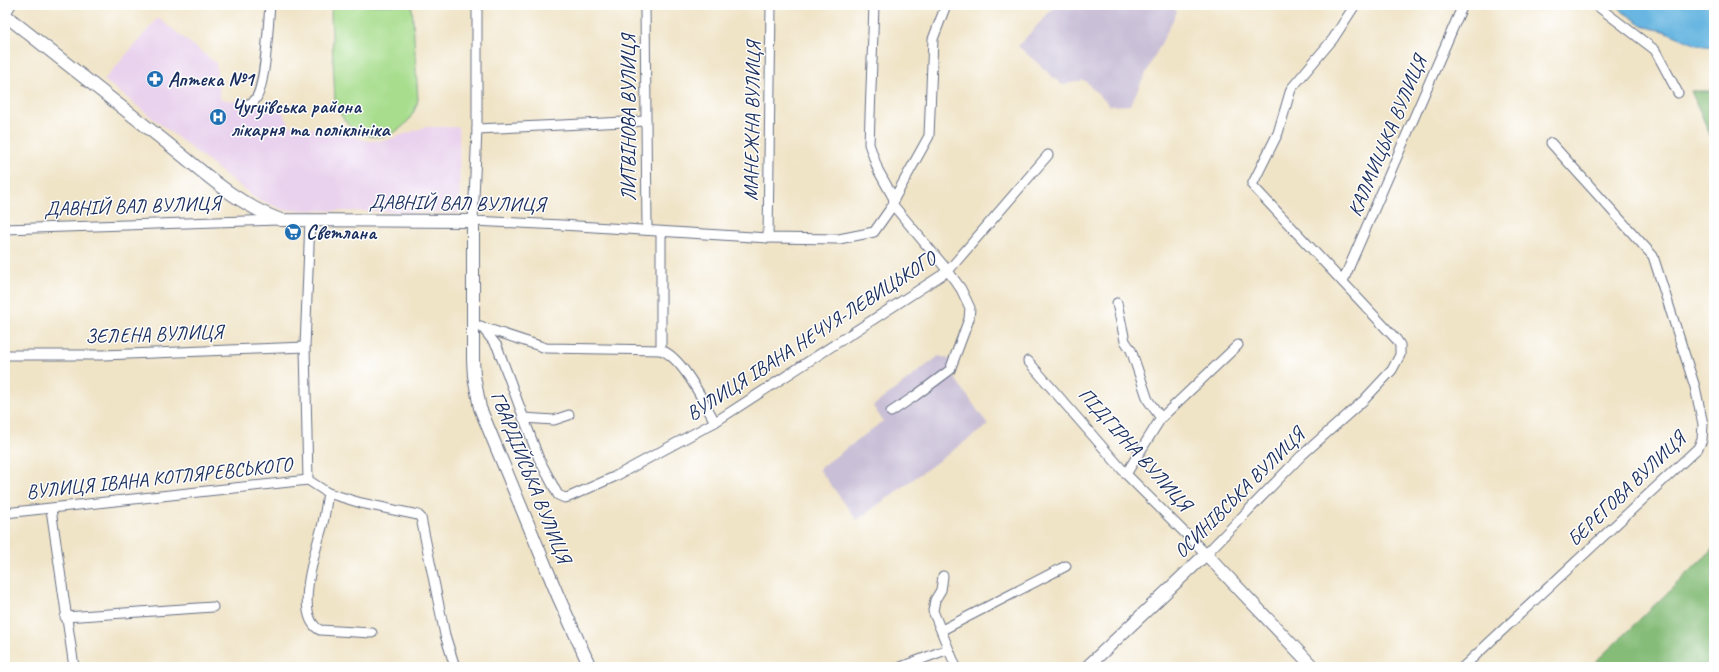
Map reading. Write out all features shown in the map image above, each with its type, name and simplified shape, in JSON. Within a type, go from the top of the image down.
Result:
[{"type":"main road","points":[[5,15],[240,201],[281,220]]},
{"type":"main road","name":"ДАВНІЙ ВАЛ ВУЛИЦЯ","points":[[281,220],[472,221]]},
{"type":"main road","name":"ГВАРДІЙСЬКА ВУЛИЦЯ","points":[[472,221],[477,325],[474,376],[483,418],[590,667]]},
{"type":"main road","name":"ОСИНІВСЬКА ВУЛИЦЯ","points":[[1087,667],[1206,554]]},
{"type":"main road","name":"ПІДГІРНА ВУЛИЦЯ","points":[[1206,554],[1313,667]]},
{"type":"street","points":[[5,15],[11,5]]},
{"type":"street","points":[[241,105],[250,104],[255,100],[261,85],[270,5]]},
{"type":"street","name":"ГВАРДІЙСЬКА ВУЛИЦЯ","points":[[472,221],[477,129],[477,5]]},
{"type":"street","name":"ЛИТВІНОВА ВУЛИЦЯ","points":[[645,5],[647,230]]},
{"type":"street","name":"МАНЕЖНА ВУЛИЦЯ","points":[[768,238],[771,5]]},
{"type":"street","points":[[874,5],[869,144],[878,170],[893,202],[961,289],[970,308],[969,319],[950,370],[891,412]]},
{"type":"street","name":"ДАВНІЙ ВАЛ ВУЛИЦЯ","points":[[472,221],[768,238],[838,239],[874,232],[893,202],[929,136],[933,39],[946,5]]},
{"type":"street","points":[[1343,281],[1252,185],[1278,133],[1291,88],[1333,39],[1354,5]]},
{"type":"street","name":"КАЛМИЦЬКА ВУЛИЦЯ","points":[[1343,281],[1463,5]]},
{"type":"street","points":[[1596,5],[1655,50],[1678,93]]},
{"type":"street","points":[[477,129],[646,121]]},
{"type":"street","name":"БЕРЕГОВА ВУЛИЦЯ","points":[[1463,667],[1698,448],[1702,440],[1703,424],[1695,386],[1653,256],[1551,143]]},
{"type":"street","name":"ВУЛИЦЯ ІВАНА НЕЧУЯ-ЛЕВИЦЬКОГО","points":[[524,418],[539,459],[558,495],[565,498],[587,490],[715,422],[948,272],[1048,155]]},
{"type":"street","name":"ДАВНІЙ ВАЛ ВУЛИЦЯ","points":[[5,229],[281,220]]},
{"type":"street","points":[[308,480],[305,347],[310,220]]},
{"type":"street","points":[[661,232],[661,350]]},
{"type":"street","name":"ОСИНІВСЬКА ВУЛИЦЯ","points":[[1206,554],[1301,456],[1364,400],[1392,370],[1400,355],[1400,344],[1343,281]]},
{"type":"street","points":[[1117,302],[1125,341],[1131,350],[1148,400],[1161,418]]},
{"type":"street","points":[[477,325],[546,348],[661,350],[668,353],[678,362],[715,422]]},
{"type":"street","points":[[477,325],[497,346],[524,418],[554,420],[569,415]]},
{"type":"street","points":[[1126,474],[1161,418],[1238,345]]},
{"type":"street","name":"ЗЕЛЕНА ВУЛИЦЯ","points":[[5,355],[103,355],[305,347]]},
{"type":"street","name":"ПІДГІРНА ВУЛИЦЯ","points":[[1028,361],[1126,474],[1206,554]]},
{"type":"street","name":"ВУЛИЦЯ ІВАНА КОТЛЯРЕВСЬКОГО","points":[[5,513],[308,480],[328,493],[361,503],[418,515],[421,518],[445,635],[455,667]]},
{"type":"street","points":[[328,493],[322,525],[313,556],[307,599],[310,622],[313,627],[320,630],[372,633]]},
{"type":"street","points":[[51,509],[65,617],[74,667]]},
{"type":"street","points":[[942,630],[1066,566]]},
{"type":"street","points":[[943,576],[941,590],[933,607],[956,667]]},
{"type":"street","points":[[65,617],[213,607]]},
{"type":"street","points":[[901,667],[948,649]]},
{"type":"shaded area","points":[[1056,5],[1115,5],[1123,11],[1130,5],[1172,5],[1177,12],[1130,105],[1110,106],[1084,80],[1062,85],[1018,46]]},
{"type":"shaded area","name":"Чугуївська района лікарня та поліклініка","points":[[158,18],[216,63],[220,99],[281,108],[290,126],[338,131],[368,141],[387,140],[425,127],[459,127],[460,213],[284,210],[255,198],[104,80]]},
{"type":"shaded area","points":[[939,356],[958,362],[954,377],[988,425],[857,520],[819,469],[883,421],[873,406]]},
{"type":"green space","points":[[332,5],[412,5],[418,100],[412,116],[402,127],[390,134],[377,136],[364,134],[352,128],[342,117],[335,101],[331,14]]},
{"type":"green space","points":[[1691,91],[1714,91],[1714,144]]},
{"type":"green space","points":[[1714,548],[1714,667],[1590,667]]},
{"type":"water","points":[[1618,5],[1714,5],[1714,47],[1697,45],[1664,31],[1646,27],[1623,12]]},
{"type":"place","name":"Аптека №1","points":[[155,79]]},
{"type":"place","name":"Чугуївська района лікарня та поліклініка","points":[[218,117]]},
{"type":"place","name":"Светлана","points":[[293,232]]}]
